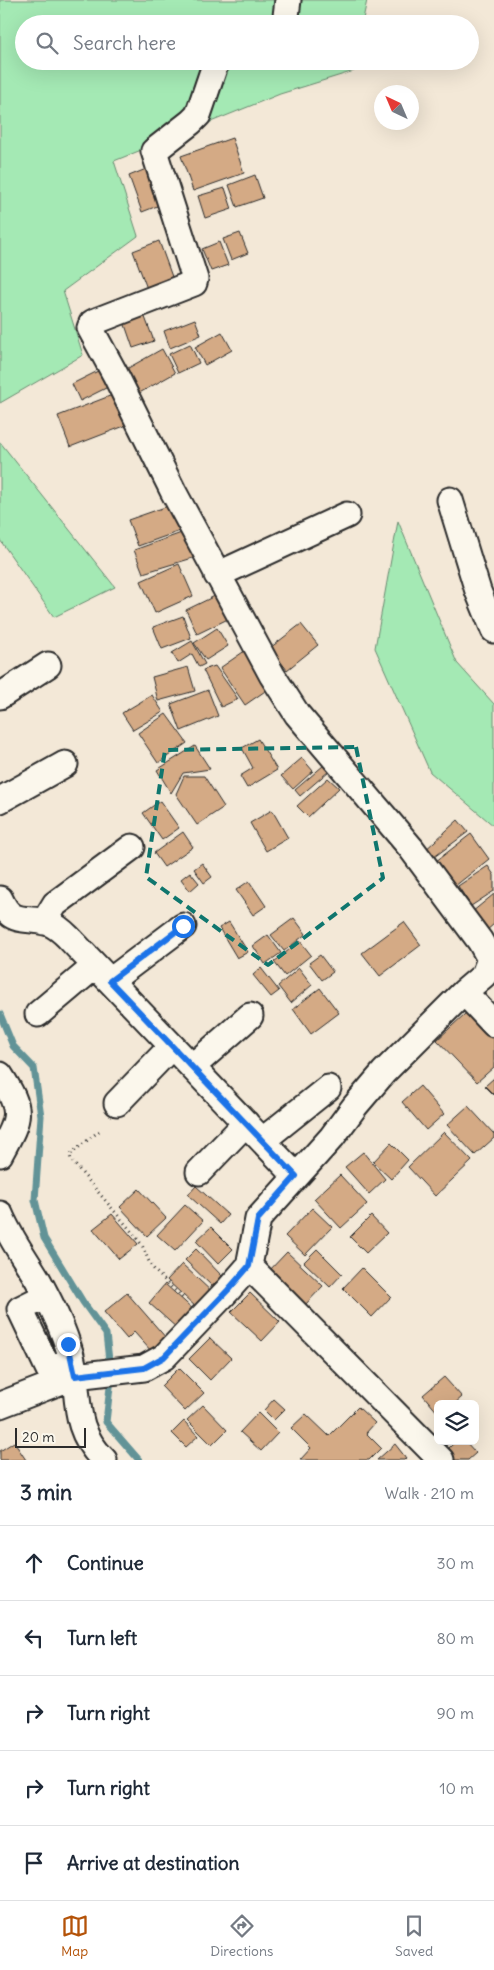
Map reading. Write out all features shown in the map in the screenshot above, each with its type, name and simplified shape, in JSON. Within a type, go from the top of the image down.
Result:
[{"type":"street","points":[[286,15],[288,0]]},
{"type":"street","points":[[0,1405],[81,1370],[125,1371],[144,1368],[164,1357],[249,1266],[258,1219],[332,1137],[384,1072],[464,992],[484,975],[490,959],[480,941],[411,848],[297,714],[272,675],[217,575],[90,328],[92,323],[96,321],[194,283],[195,279],[154,151],[198,115],[213,70]]},
{"type":"street","points":[[450,500],[478,591],[494,630]]},
{"type":"street","points":[[217,575],[347,516]]},
{"type":"street","points":[[0,696],[48,665]]},
{"type":"street","points":[[0,800],[65,764]]},
{"type":"street","points":[[44,922],[55,904],[132,847]]},
{"type":"street","points":[[4,913],[20,920],[51,924],[61,930],[193,1066],[296,1176]]},
{"type":"street","points":[[38,1014],[102,973],[183,926]]},
{"type":"street","points":[[464,992],[494,1024]]},
{"type":"street","points":[[193,1066],[250,1016]]},
{"type":"street","points":[[117,1103],[172,1046]]},
{"type":"street","points":[[0,1075],[14,1096],[17,1116],[15,1126],[0,1154]]},
{"type":"street","points":[[199,1172],[255,1132],[328,1088]]},
{"type":"street","points":[[0,1214],[9,1234],[38,1280],[81,1370],[77,1410],[86,1439],[104,1460]]},
{"type":"street","points":[[249,1266],[441,1460]]},
{"type":"path","points":[[100,1131],[70,1155],[72,1160],[142,1245],[150,1264],[156,1272],[202,1317]]},
{"type":"highlighted area","points":[[356,747],[383,878],[268,965],[146,877],[165,750]]},
{"type":"green space","points":[[0,0],[367,0],[364,15],[15,15],[15,70],[354,70],[280,94],[114,161],[138,236],[63,291],[83,355],[0,403]]},
{"type":"green space","points":[[0,442],[115,587],[54,617],[0,540]]},
{"type":"green space","points":[[398,521],[457,663],[494,704],[494,826],[430,772],[375,648]]},
{"type":"building","points":[[232,138],[244,173],[193,191],[181,156]]},
{"type":"building","points":[[151,167],[165,203],[142,212],[129,176]]},
{"type":"building","points":[[255,175],[263,198],[237,207],[229,185]]},
{"type":"building","points":[[225,188],[232,209],[205,218],[198,196]]},
{"type":"building","points":[[240,233],[248,253],[231,260],[223,239]]},
{"type":"building","points":[[159,241],[175,285],[149,294],[133,251]]},
{"type":"building","points":[[219,242],[228,265],[211,271],[202,249]]},
{"type":"building","points":[[143,312],[154,341],[133,348],[123,319]]},
{"type":"building","points":[[195,319],[201,335],[170,348],[164,331]]},
{"type":"building","points":[[222,332],[232,350],[205,365],[195,347]]},
{"type":"building","points":[[190,344],[199,363],[178,373],[169,354]]},
{"type":"building","points":[[162,349],[175,373],[134,396],[121,372]]},
{"type":"building","points":[[104,368],[112,385],[80,401],[72,384]]},
{"type":"building","points":[[115,394],[127,425],[70,447],[58,416]]},
{"type":"building","points":[[171,505],[180,531],[138,546],[128,520]]},
{"type":"building","points":[[187,531],[196,557],[143,573],[134,550]]},
{"type":"building","points":[[179,564],[193,596],[155,613],[141,581]]},
{"type":"building","points":[[221,593],[232,617],[197,634],[186,610]]},
{"type":"building","points":[[183,616],[191,638],[162,649],[153,627]]},
{"type":"building","points":[[301,624],[318,645],[287,670],[270,648]]},
{"type":"building","points":[[217,628],[228,646],[206,660],[194,643]]},
{"type":"building","points":[[192,641],[205,664],[199,667],[192,654],[178,663],[172,653]]},
{"type":"building","points":[[246,650],[271,687],[245,705],[220,668]]},
{"type":"building","points":[[215,666],[238,699],[221,707],[203,670]]},
{"type":"building","points":[[188,667],[195,691],[158,701],[152,677]]},
{"type":"building","points":[[208,690],[218,716],[181,731],[171,704]]},
{"type":"building","points":[[152,695],[163,712],[133,730],[122,713]]},
{"type":"building","points":[[166,714],[187,743],[158,763],[138,733]]},
{"type":"building","points":[[258,739],[277,770],[247,788],[240,776],[253,768],[242,748]]},
{"type":"building","points":[[195,746],[210,769],[183,773],[171,793],[157,770]]},
{"type":"building","points":[[302,758],[313,771],[293,789],[281,776]]},
{"type":"building","points":[[324,765],[329,771],[300,796],[295,790]]},
{"type":"building","points":[[184,776],[204,776],[224,807],[197,825],[176,794]]},
{"type":"building","points":[[328,778],[339,788],[308,817],[297,806]]},
{"type":"building","points":[[160,801],[179,828],[162,840],[143,813]]},
{"type":"building","points":[[272,810],[288,838],[266,851],[250,823]]},
{"type":"building","points":[[458,820],[468,832],[430,860],[423,852]]},
{"type":"building","points":[[183,832],[193,847],[164,867],[154,853]]},
{"type":"building","points":[[471,834],[489,859],[450,890],[431,865]]},
{"type":"building","points":[[202,863],[212,877],[204,883],[194,869]]},
{"type":"building","points":[[488,866],[494,875],[494,891],[471,906],[458,886]]},
{"type":"building","points":[[190,872],[199,883],[190,891],[181,879]]},
{"type":"building","points":[[249,881],[266,906],[253,915],[236,890]]},
{"type":"building","points":[[494,894],[494,924],[486,931],[472,912]]},
{"type":"building","points":[[294,918],[306,934],[284,951],[271,935]]},
{"type":"building","points":[[229,922],[248,952],[237,958],[219,928]]},
{"type":"building","points":[[404,922],[421,945],[380,976],[362,953]]},
{"type":"building","points":[[268,935],[281,953],[265,964],[253,946]]},
{"type":"building","points":[[300,941],[311,955],[285,976],[274,962]]},
{"type":"building","points":[[320,955],[333,972],[322,980],[309,963]]},
{"type":"building","points":[[261,968],[279,991],[271,997],[253,975]]},
{"type":"building","points":[[299,968],[312,985],[291,1003],[278,986]]},
{"type":"building","points":[[320,988],[339,1013],[311,1034],[293,1009]]},
{"type":"building","points":[[466,1013],[488,1037],[491,1034],[494,1037],[494,1067],[477,1082],[437,1040]]},
{"type":"building","points":[[494,1078],[494,1095],[485,1086]]},
{"type":"building","points":[[420,1086],[444,1114],[426,1130],[402,1102]]},
{"type":"building","points":[[468,1106],[494,1134],[494,1138],[475,1155],[447,1125]]},
{"type":"building","points":[[444,1132],[472,1161],[435,1196],[408,1167]]},
{"type":"building","points":[[391,1143],[408,1160],[391,1179],[373,1162]]},
{"type":"building","points":[[363,1152],[385,1179],[369,1194],[345,1167]]},
{"type":"building","points":[[340,1175],[367,1204],[341,1228],[314,1199]]},
{"type":"building","points":[[196,1186],[228,1215],[220,1224],[188,1195]]},
{"type":"building","points":[[139,1189],[166,1218],[147,1236],[120,1207]]},
{"type":"building","points":[[185,1205],[203,1221],[175,1251],[157,1235]]},
{"type":"building","points":[[312,1208],[332,1227],[305,1255],[285,1236]]},
{"type":"building","points":[[112,1214],[138,1244],[119,1259],[93,1229]]},
{"type":"building","points":[[371,1216],[387,1233],[366,1253],[350,1237]]},
{"type":"building","points":[[211,1227],[233,1249],[218,1264],[196,1241]]},
{"type":"building","points":[[196,1249],[223,1277],[214,1288],[185,1260]]},
{"type":"building","points":[[317,1249],[342,1274],[330,1287],[304,1262]]},
{"type":"building","points":[[287,1252],[323,1286],[303,1307],[267,1273]]},
{"type":"building","points":[[182,1264],[213,1293],[198,1309],[167,1280]]},
{"type":"building","points":[[362,1268],[391,1297],[372,1317],[343,1288]]},
{"type":"building","points":[[165,1284],[195,1311],[178,1329],[149,1303]]},
{"type":"building","points":[[127,1293],[167,1339],[152,1352],[134,1332],[127,1339],[104,1312]]},
{"type":"building","points":[[250,1293],[280,1322],[262,1341],[231,1312]]},
{"type":"building","points":[[210,1338],[231,1358],[210,1380],[189,1359]]},
{"type":"building","points":[[179,1368],[204,1393],[185,1411],[161,1386]]},
{"type":"building","points":[[444,1377],[462,1397],[459,1400],[434,1400],[434,1408],[423,1395]]},
{"type":"building","points":[[274,1399],[285,1409],[274,1420],[264,1410]]},
{"type":"building","points":[[203,1405],[227,1430],[212,1445],[187,1420]]},
{"type":"building","points":[[358,1407],[375,1423],[366,1433],[381,1448],[369,1460],[300,1460],[311,1448],[291,1428],[306,1414],[329,1436]]},
{"type":"building","points":[[258,1413],[278,1433],[261,1451],[240,1432]]},
{"type":"building","points":[[184,1421],[198,1436],[186,1447],[172,1433]]},
{"type":"building","points":[[14,1442],[26,1460],[0,1460],[0,1451]]},
{"type":"building","points":[[395,1444],[406,1458],[404,1460],[377,1460]]},
{"type":"building","points":[[452,1445],[469,1445],[476,1453],[468,1460],[450,1460],[444,1453]]},
{"type":"waterway","points":[[0,1014],[13,1046],[34,1068],[41,1116],[35,1200],[44,1238],[83,1302],[106,1334],[111,1378],[106,1422],[139,1460]]},
{"type":"route","points":[[68,1344],[75,1376],[144,1368],[164,1357],[249,1266],[250,1251],[258,1219],[296,1176],[110,981],[183,926]]}]
